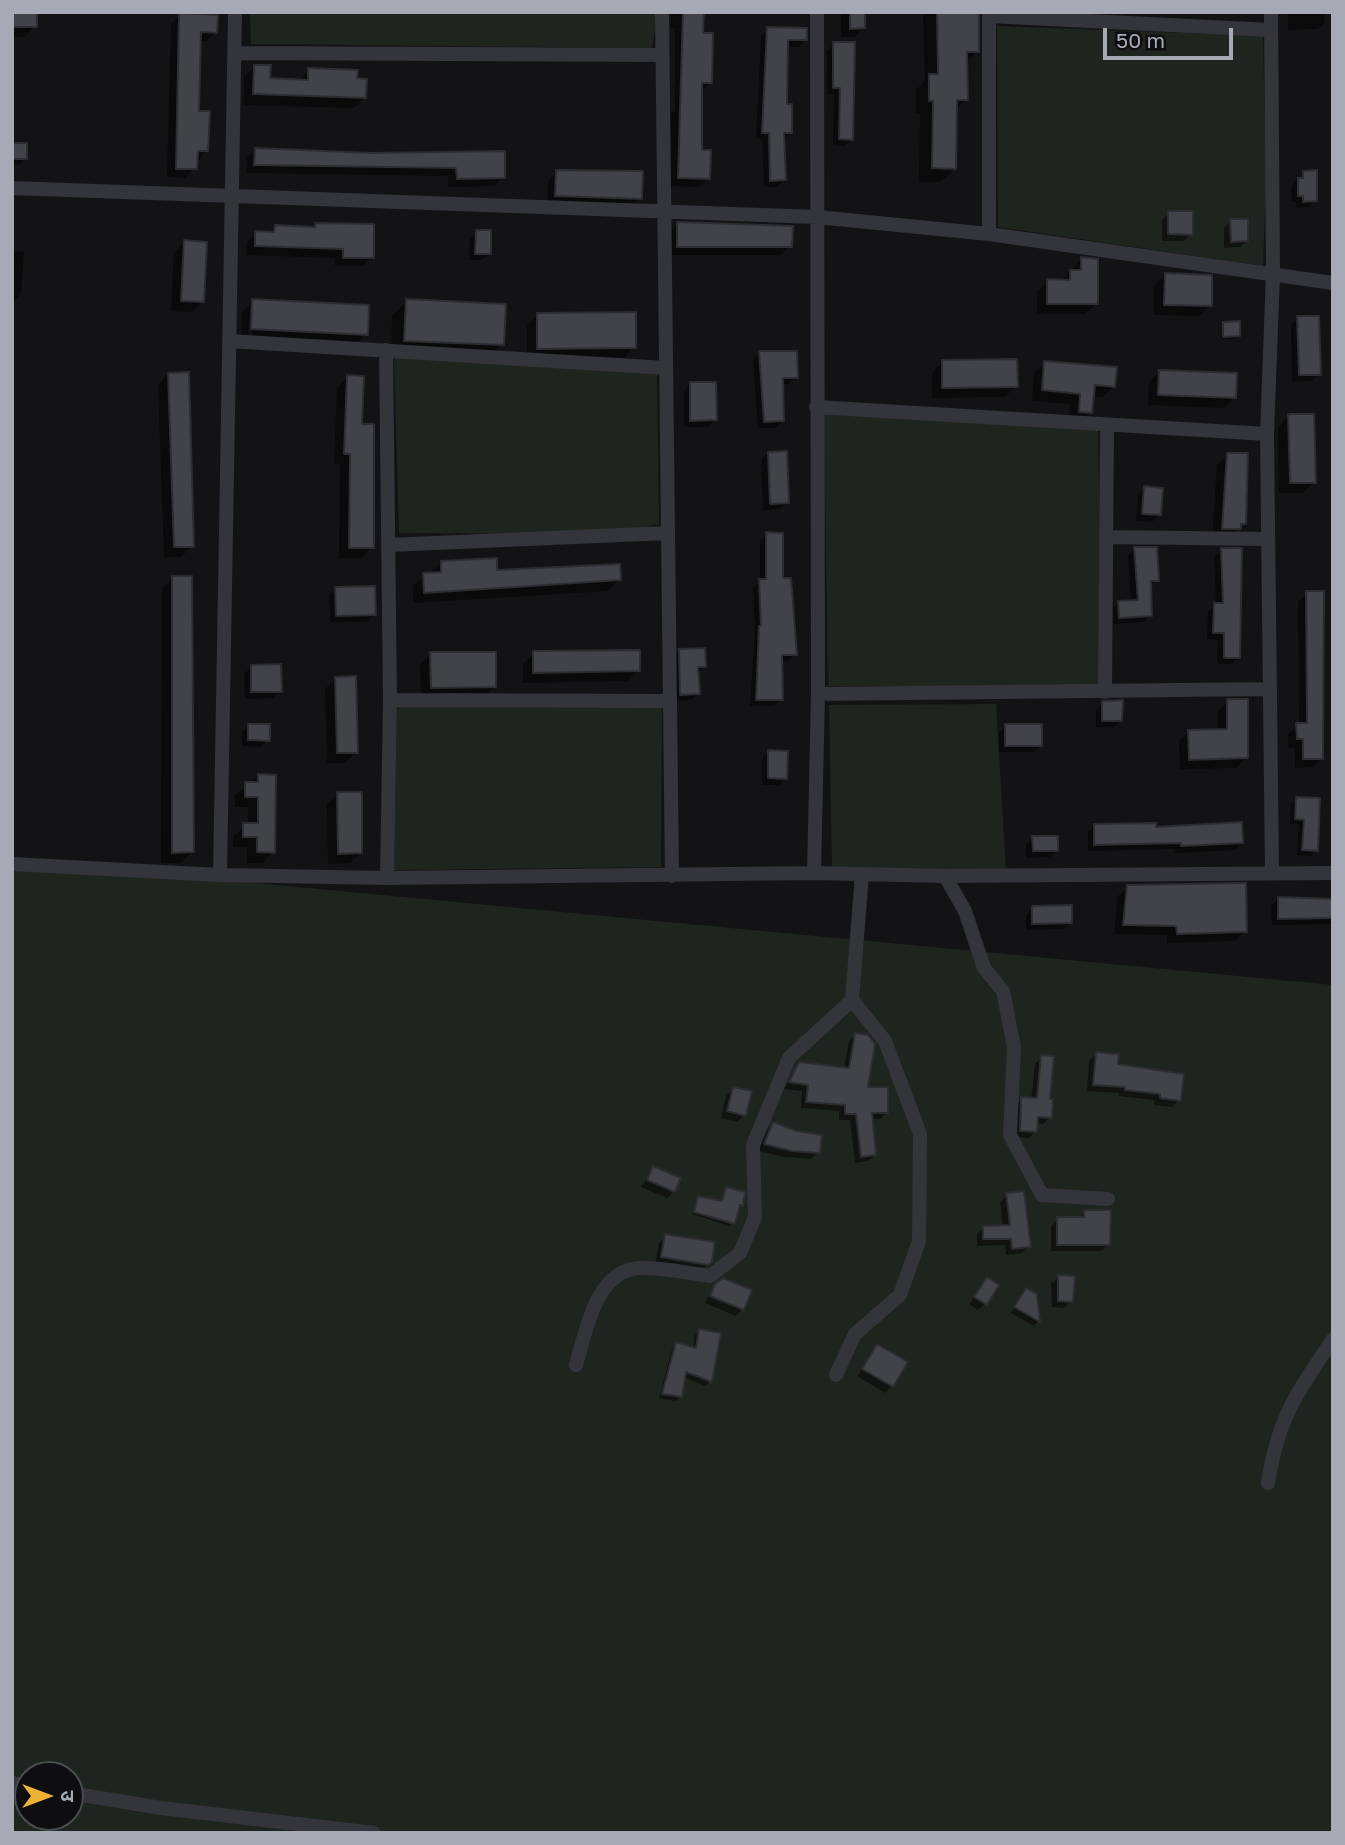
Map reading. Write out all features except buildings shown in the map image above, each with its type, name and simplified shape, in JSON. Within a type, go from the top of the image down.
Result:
[{"type":"street","points":[[220,875],[235,12]]},
{"type":"street","points":[[662,12],[662,212],[672,876]]},
{"type":"street","points":[[814,873],[818,694],[817,12]]},
{"type":"street","points":[[1271,12],[1273,273],[1267,434],[1272,873]]},
{"type":"street","points":[[989,234],[989,14],[1270,30]]},
{"type":"street","points":[[235,53],[662,55]]},
{"type":"street","points":[[12,188],[817,217],[989,234],[1333,283]]},
{"type":"street","points":[[229,341],[666,368]]},
{"type":"street","points":[[386,350],[390,700],[387,878]]},
{"type":"street","points":[[816,407],[1267,434]]},
{"type":"street","points":[[1105,692],[1108,425]]},
{"type":"street","points":[[388,545],[668,533]]},
{"type":"street","points":[[1106,537],[1268,539]]},
{"type":"street","points":[[818,694],[1270,689]]},
{"type":"street","points":[[390,700],[670,701]]},
{"type":"street","points":[[12,864],[220,875],[387,878],[814,873],[945,876],[1333,873]]},
{"type":"street","points":[[576,1364],[593,1308],[604,1289],[622,1275],[636,1268],[710,1276],[740,1253],[755,1217],[752,1145],[789,1058],[852,1000],[862,874]]},
{"type":"street","points":[[945,876],[965,911],[984,968],[1003,991],[1014,1046],[1010,1135],[1042,1195],[1108,1199]]},
{"type":"street","points":[[836,1375],[855,1334],[900,1295],[919,1241],[920,1134],[886,1041],[852,1000]]},
{"type":"street","points":[[1268,1483],[1273,1444],[1283,1418],[1333,1339]]},
{"type":"street","points":[[84,1795],[161,1808],[374,1833]]},
{"type":"shaded area","points":[[250,12],[658,12],[652,48],[251,44]]},
{"type":"shaded area","points":[[997,26],[1263,36],[1266,186],[1263,266],[998,227]]},
{"type":"shaded area","points":[[394,356],[657,372],[659,524],[610,534],[399,533]]},
{"type":"shaded area","points":[[824,409],[1098,431],[1102,686],[828,686]]},
{"type":"shaded area","points":[[662,703],[661,867],[394,870],[397,705]]},
{"type":"shaded area","points":[[996,704],[1006,870],[832,868],[829,705]]},
{"type":"shaded area","points":[[12,860],[1333,985],[1333,1833],[12,1833]]}]
